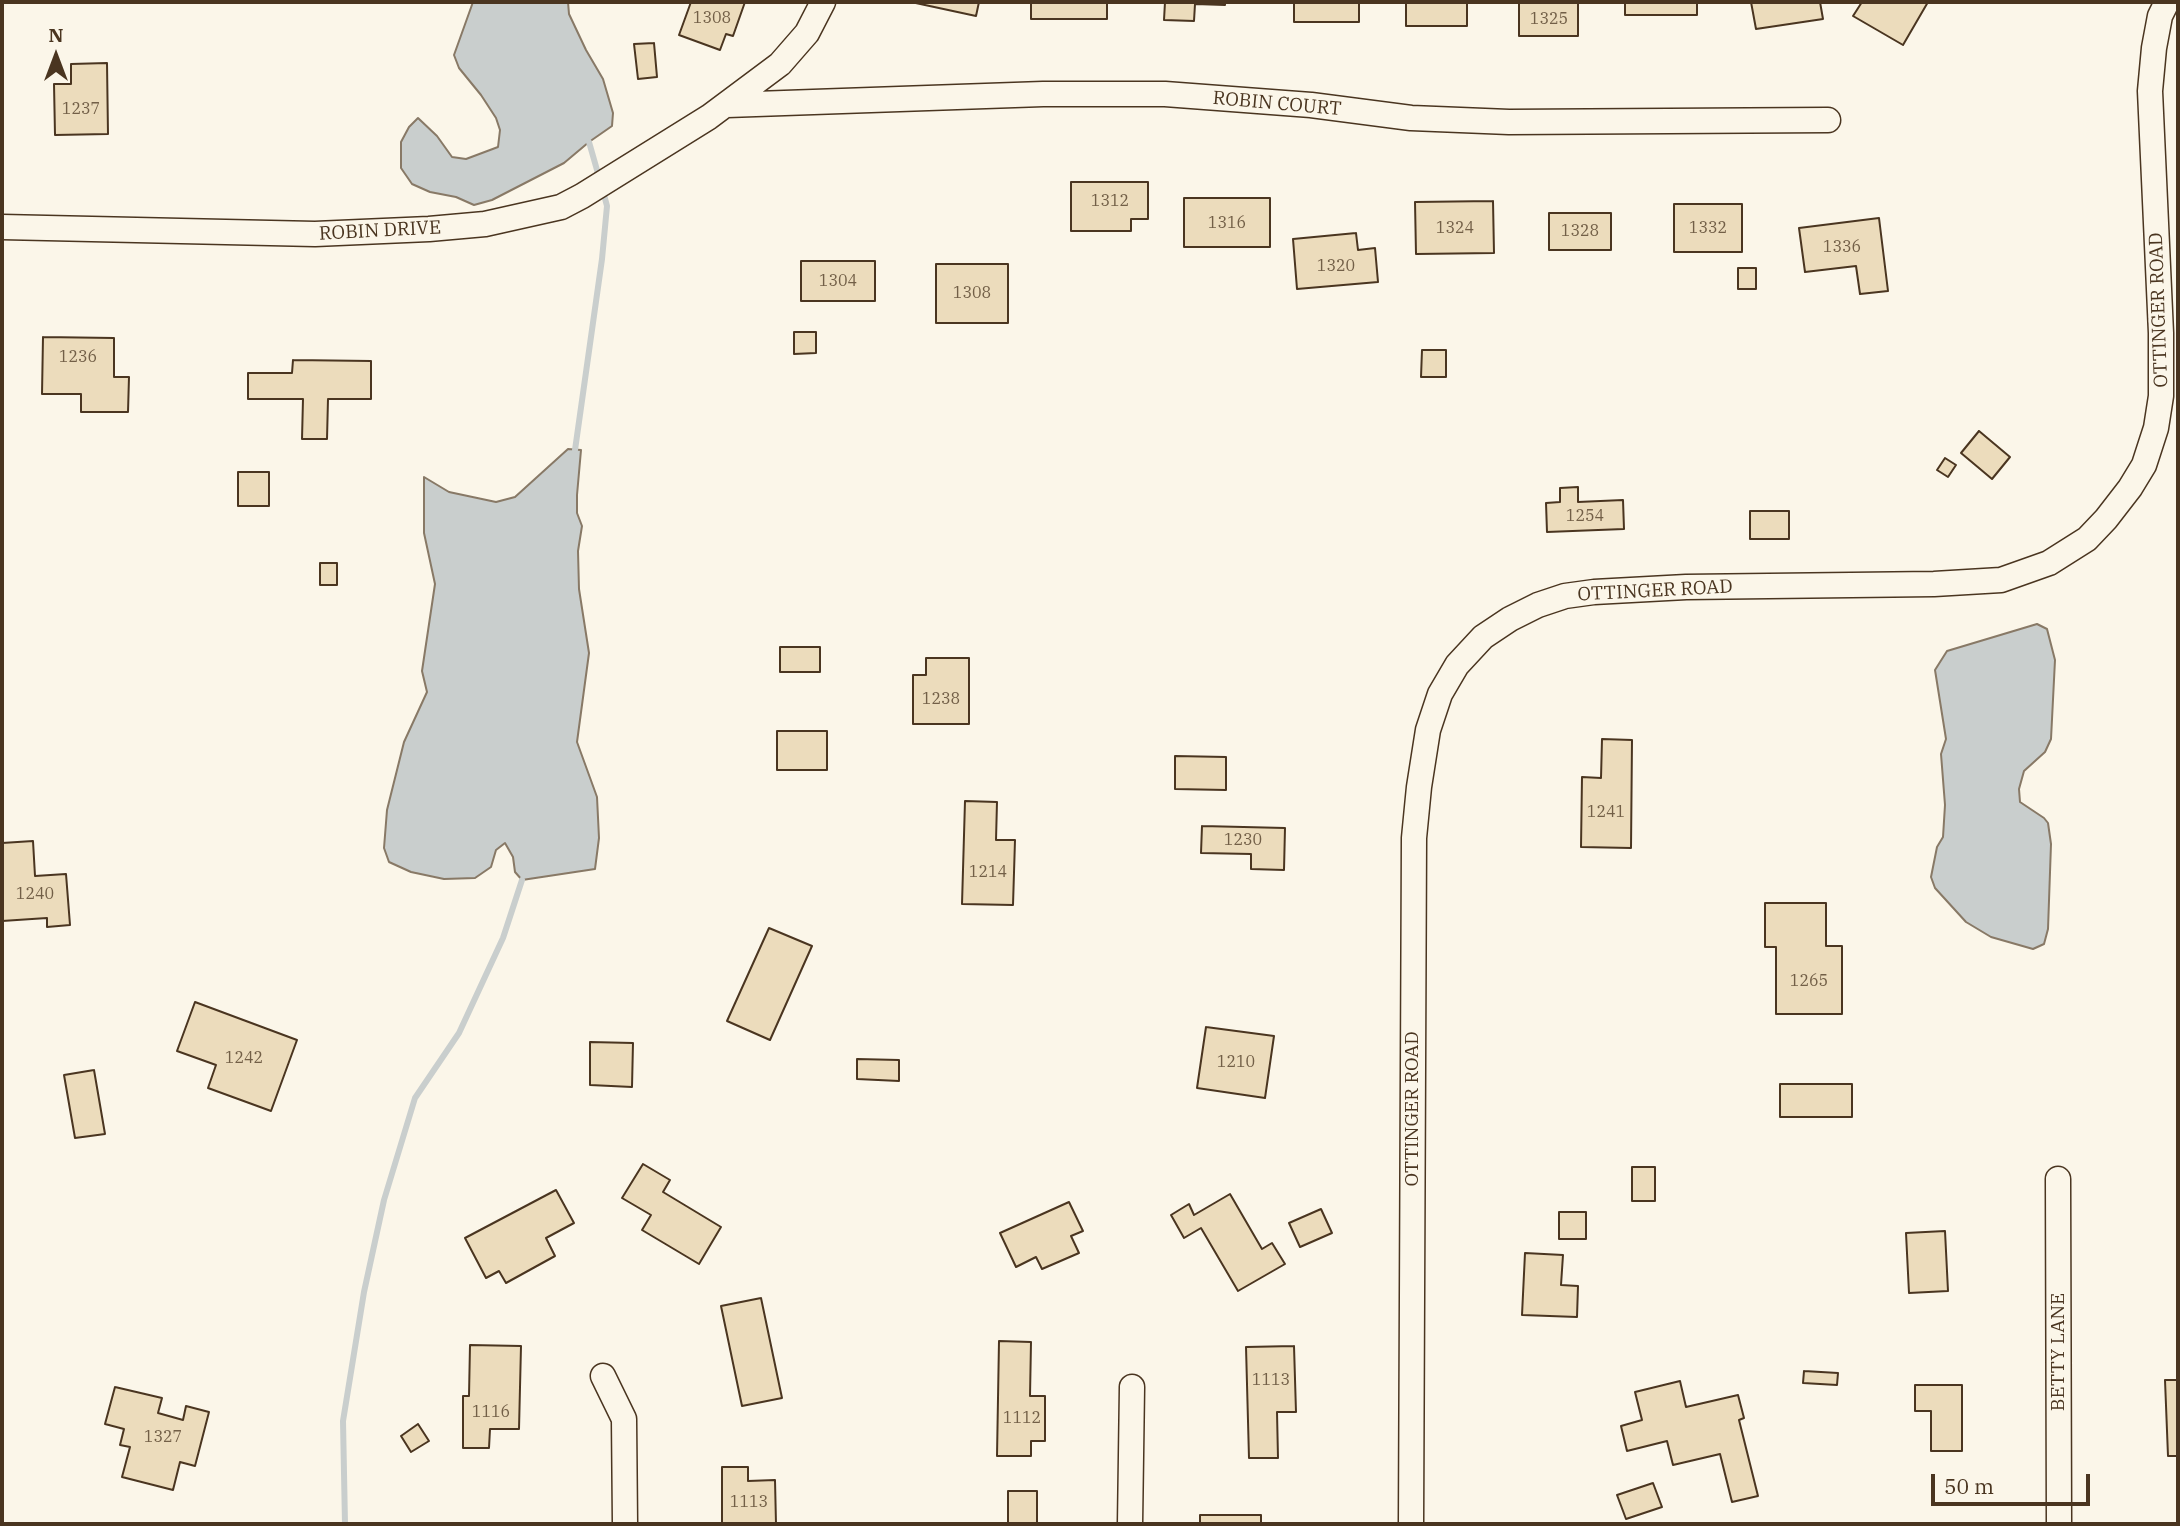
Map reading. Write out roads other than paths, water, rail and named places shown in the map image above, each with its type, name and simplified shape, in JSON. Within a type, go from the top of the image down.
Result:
[{"type":"street","name":"ROBIN DRIVE","points":[[2,227],[315,234],[485,224],[561,207],[727,105],[779,64],[807,33],[823,2]]},
{"type":"street","name":"OTTINGER ROAD","points":[[1411,1524],[1414,838],[1428,730],[1440,694],[1457,665],[1483,638],[1510,619],[1538,605],[1565,596],[1686,587],[1934,584],[2001,580],[2049,563],[2087,539],[2114,509],[2144,465],[2156,428],[2161,396],[2161,333],[2150,91],[2160,16],[2167,2]]},
{"type":"street","name":"ROBIN COURT","points":[[727,105],[1043,94],[1165,94],[1311,105],[1411,118],[1509,122],[1828,120]]},
{"type":"street","name":"BETTY LANE","points":[[2058,1180],[2059,1524]]},
{"type":"street","points":[[603,1376],[624,1419],[625,1524]]},
{"type":"street","points":[[1130,1524],[1132,1387]]},
{"type":"waterway","points":[[589,142],[599,177]]},
{"type":"waterway","points":[[575,450],[602,259],[607,206],[603,191]]},
{"type":"waterway","points":[[345,1524],[343,1421],[364,1292],[384,1200],[415,1098],[459,1033],[503,938],[522,880]]}]
